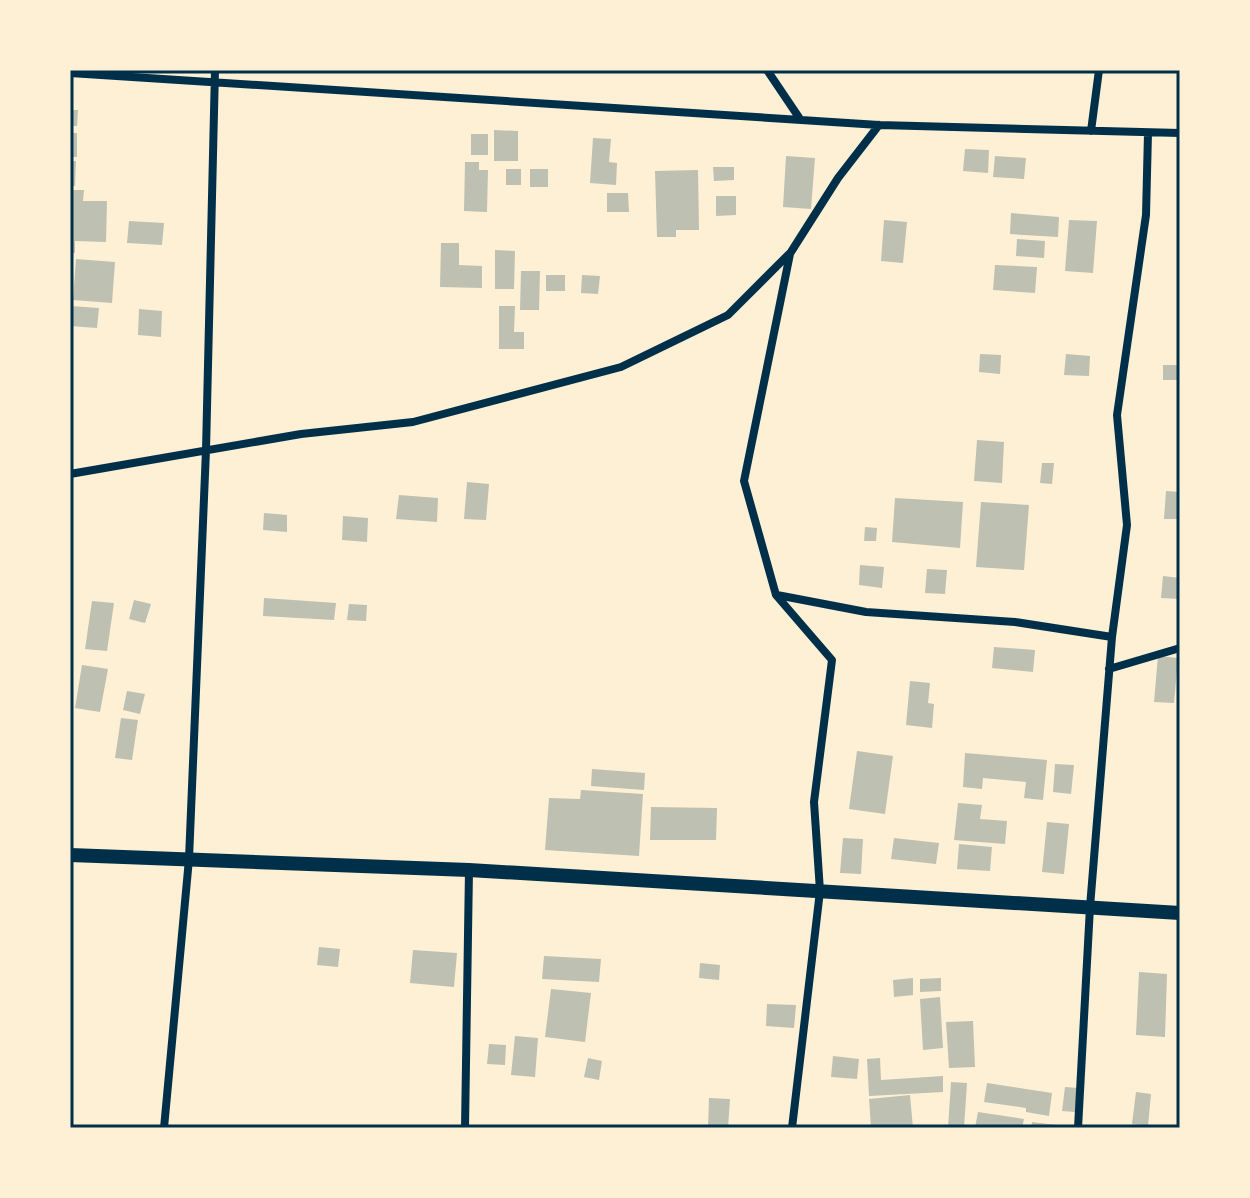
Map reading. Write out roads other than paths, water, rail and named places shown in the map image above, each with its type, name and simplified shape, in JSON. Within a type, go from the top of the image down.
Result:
[{"type":"street","points":[[164,1128],[189,859],[206,450],[215,70]]},
{"type":"street","points":[[767,70],[800,119]]},
{"type":"street","points":[[1091,131],[1099,70]]},
{"type":"street","points":[[70,73],[879,125],[1180,133]]},
{"type":"street","points":[[70,474],[301,434],[413,422],[621,367],[728,315],[791,252],[838,178],[879,125]]},
{"type":"street","points":[[1078,1128],[1090,907],[1109,669],[1127,525],[1117,415],[1146,215],[1148,133]]},
{"type":"street","points":[[791,252],[744,481],[776,595],[832,660],[814,802],[820,891],[792,1128]]},
{"type":"street","points":[[776,595],[866,612],[1015,622],[1112,637]]},
{"type":"street","points":[[1109,669],[1180,648]]},
{"type":"street","points":[[70,855],[469,870],[1180,913]]},
{"type":"street","points":[[465,1128],[469,870]]}]
